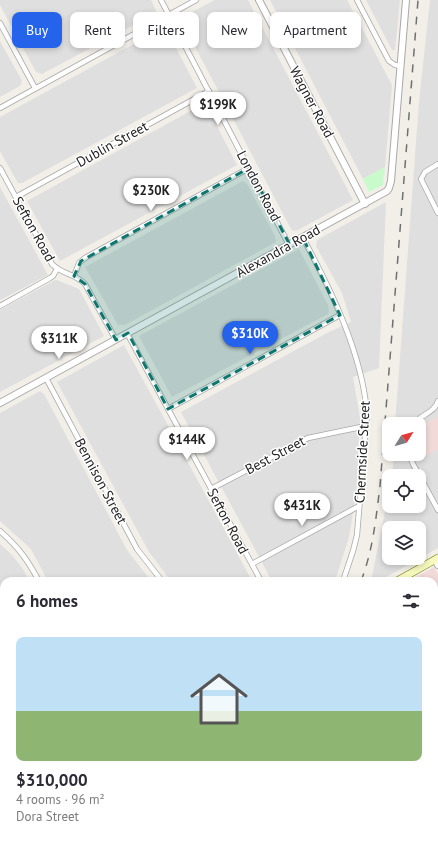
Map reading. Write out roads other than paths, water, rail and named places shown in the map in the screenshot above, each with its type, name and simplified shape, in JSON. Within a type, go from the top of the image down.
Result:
[{"type":"main road","points":[[406,577],[437,561]]},
{"type":"street","name":"London Road","points":[[161,0],[167,12]]},
{"type":"street","points":[[174,12],[196,0]]},
{"type":"street","name":"Wagner Road","points":[[259,0],[365,204]]},
{"type":"street","points":[[357,0],[389,61],[401,66]]},
{"type":"street","name":"Alexandra Road","points":[[0,403],[387,191],[390,186],[406,0]]},
{"type":"street","points":[[0,23],[35,88]]},
{"type":"street","points":[[0,108],[133,35]]},
{"type":"street","name":"London Road","points":[[186,48],[289,245]]},
{"type":"street","name":"Dublin Street","points":[[16,197],[209,91]]},
{"type":"street","points":[[438,164],[425,172],[422,177],[422,182],[438,213]]},
{"type":"street","name":"Sefton Road","points":[[0,168],[2,176],[16,197],[48,259],[57,269],[74,276],[85,284],[116,340]]},
{"type":"street","points":[[74,276],[79,263],[85,258],[249,168]]},
{"type":"street","name":"Chermside Street","points":[[303,238],[331,293],[340,315],[355,356],[365,396],[367,413],[356,543],[344,577]]},
{"type":"street","points":[[0,306],[54,276],[57,269]]},
{"type":"street","points":[[168,409],[340,315]]},
{"type":"street","name":"Sefton Road","points":[[128,334],[259,577]]},
{"type":"street","name":"Bennison Street","points":[[46,378],[137,549],[159,577]]},
{"type":"street","points":[[420,417],[434,408],[438,400]]},
{"type":"street","name":"Best Street","points":[[211,489],[308,438],[366,426]]},
{"type":"street","points":[[412,461],[438,510]]},
{"type":"street","points":[[252,564],[359,506]]},
{"type":"street","points":[[0,532],[27,559],[37,577]]},
{"type":"railway","points":[[362,577],[371,546],[380,486],[418,0]]}]
